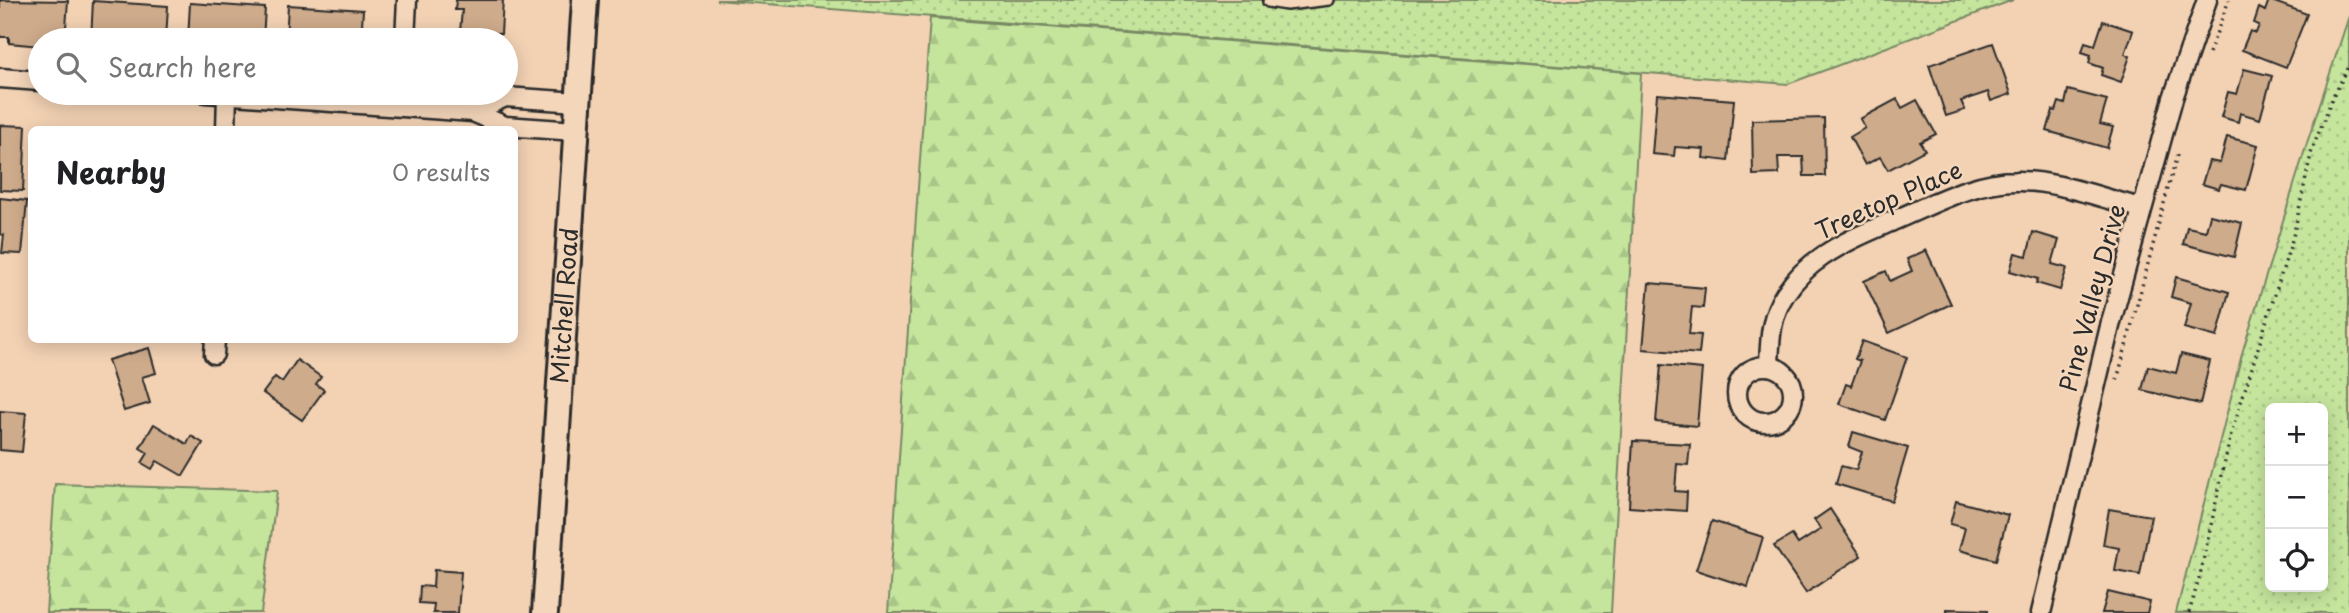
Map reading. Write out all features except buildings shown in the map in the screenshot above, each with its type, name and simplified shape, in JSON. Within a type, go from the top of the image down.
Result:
[{"type":"street","points":[[406,28],[407,0]]},
{"type":"street","name":"Mitchell Road","points":[[544,613],[585,0]]},
{"type":"street","name":"Pine Valley Drive","points":[[2041,613],[2110,322],[2173,97],[2207,0]]},
{"type":"street","points":[[0,78],[28,80]]},
{"type":"street","points":[[518,98],[578,102]]},
{"type":"street","points":[[226,126],[227,105]]},
{"type":"street","points":[[431,105],[473,112],[505,126]]},
{"type":"street","points":[[473,112],[488,105]]},
{"type":"street","points":[[518,127],[576,131]]},
{"type":"street","name":"Treetop Place","points":[[1769,366],[1770,327],[1787,292],[1803,272],[1823,256],[1857,237],[1941,200],[1977,187],[2019,181],[2046,184],[2142,208]]},
{"type":"lane","points":[[1268,2],[1287,5],[1329,0]]},
{"type":"path","points":[[2204,64],[2229,0]]},
{"type":"path","points":[[2189,613],[2231,434],[2293,237],[2312,150],[2334,94],[2349,67]]},
{"type":"path","points":[[2116,381],[2180,142]]},
{"type":"green space","points":[[716,0],[2013,0],[1788,84]]},
{"type":"green space","points":[[2349,16],[2349,613],[2176,613],[2243,350]]},
{"type":"green space","points":[[930,18],[1641,73],[1611,613],[888,613]]},
{"type":"green space","points":[[55,484],[277,491],[261,613],[46,613]]}]
